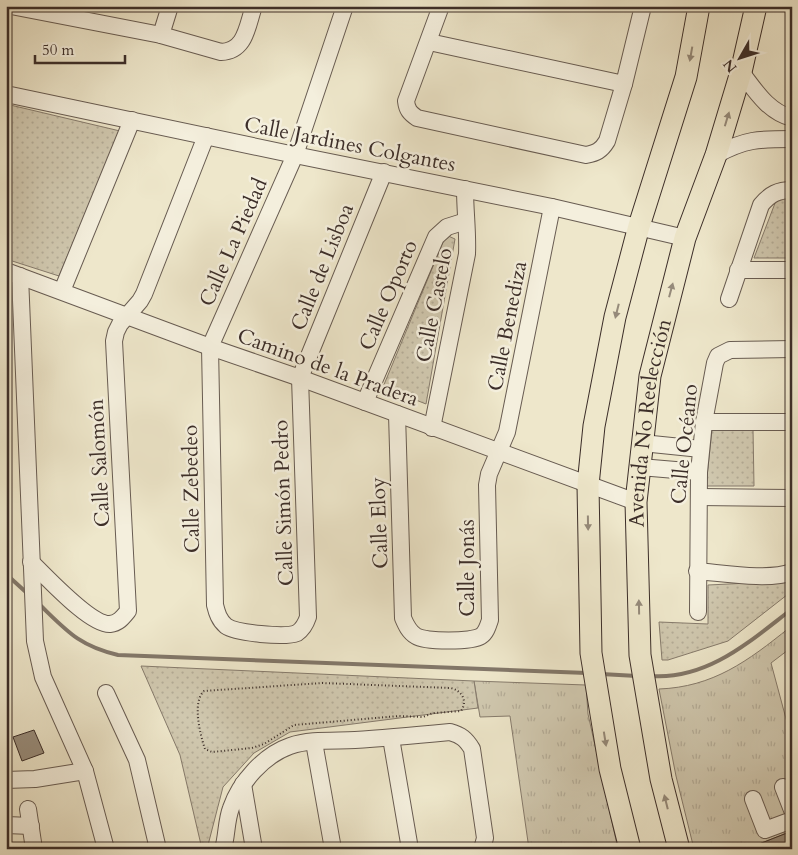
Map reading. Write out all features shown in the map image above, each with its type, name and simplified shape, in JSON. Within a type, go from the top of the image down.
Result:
[{"type":"main road","points":[[630,849],[610,769],[591,653],[588,485],[594,426],[615,317],[639,226],[686,77],[700,6]]},
{"type":"main road","name":"Avenida No Reelección","points":[[679,849],[661,779],[640,655],[636,502],[650,376],[685,238],[716,155],[741,72],[756,6]]},
{"type":"street","points":[[10,6],[81,13],[221,52],[230,51],[238,47],[244,39],[254,6]]},
{"type":"street","points":[[162,35],[170,6]]},
{"type":"street","name":"Calle La Piedad","points":[[210,347],[294,155],[345,6]]},
{"type":"street","points":[[441,6],[406,101],[406,107],[410,114],[417,118],[586,155],[596,153],[602,149],[607,141],[624,84],[638,7]]},
{"type":"street","points":[[429,42],[624,84]]},
{"type":"street","points":[[741,72],[760,97],[773,109],[792,118]]},
{"type":"street","name":"Calle Jardines Colgantes","points":[[6,94],[552,207],[685,238]]},
{"type":"street","points":[[62,291],[132,120]]},
{"type":"street","name":"Calle Salomón","points":[[31,562],[86,613],[99,622],[110,624],[120,621],[128,611],[114,341],[116,332],[144,294],[206,136]]},
{"type":"street","points":[[716,155],[731,147],[759,139],[792,139]]},
{"type":"street","name":"Calle de Lisboa","points":[[300,378],[384,172]]},
{"type":"street","name":"Calle Castelo","points":[[432,428],[467,254],[465,189]]},
{"type":"street","points":[[729,300],[761,205],[767,197],[780,190],[792,190]]},
{"type":"street","name":"Calle Benediza","points":[[498,452],[509,424],[552,207]]},
{"type":"street","name":"Calle Oporto","points":[[365,402],[436,236],[446,227],[466,221]]},
{"type":"street","points":[[738,270],[792,270]]},
{"type":"street","points":[[13,274],[35,641],[43,677],[85,771],[106,849]]},
{"type":"street","name":"Camino de la Pradera","points":[[13,274],[636,502]]},
{"type":"street","name":"Calle Zebedeo","points":[[210,347],[215,605],[219,617],[227,626],[238,631],[287,636],[298,632],[304,626]]},
{"type":"street","name":"Calle Océano","points":[[698,612],[699,472],[704,422],[714,363],[718,356],[730,350],[792,349]]},
{"type":"street","name":"Calle Simón Pedro","points":[[300,378],[308,617],[304,626]]},
{"type":"street","name":"Calle Eloy","points":[[397,414],[402,618],[408,629]]},
{"type":"street","points":[[704,422],[792,422]]},
{"type":"street","points":[[642,443],[701,449]]},
{"type":"street","name":"Calle Jonás","points":[[408,629],[416,637],[426,639],[472,640],[482,636],[487,629],[490,620],[487,485],[488,474],[498,452]]},
{"type":"street","points":[[640,467],[699,472]]},
{"type":"street","points":[[699,498],[792,498]]},
{"type":"street","points":[[697,571],[771,576],[792,572]]},
{"type":"street","points":[[106,693],[137,760],[158,849]]},
{"type":"street","points":[[223,849],[231,808],[244,784],[254,770],[270,757],[290,745],[450,732],[459,734],[472,749],[484,838],[482,849]]},
{"type":"street","points":[[391,738],[410,849]]},
{"type":"street","points":[[314,742],[333,849]]},
{"type":"street","points":[[6,780],[35,779],[85,771]]},
{"type":"street","points":[[244,784],[254,849]]},
{"type":"street","points":[[783,786],[792,810]]},
{"type":"street","points":[[753,799],[765,830],[792,820]]},
{"type":"street","points":[[28,809],[34,849]]},
{"type":"street","points":[[6,825],[31,826]]},
{"type":"path","points":[[322,683],[451,688],[458,690],[463,696],[464,703],[461,711],[433,713],[423,716],[399,716],[294,725],[264,744],[236,750],[212,752],[205,749],[197,707],[200,694],[204,691],[322,683]]},
{"type":"green space","points":[[6,104],[120,131],[59,276],[6,259]]},
{"type":"green space","points":[[777,198],[792,198],[792,258],[754,258]]},
{"type":"green space","points":[[446,235],[455,239],[426,404],[383,387]]},
{"type":"green space","points":[[753,429],[754,486],[706,486],[712,430]]},
{"type":"green space","points":[[791,581],[792,591],[728,641],[668,660],[662,660],[659,622],[708,624],[708,585]]},
{"type":"green space","points":[[789,628],[792,634],[792,647],[771,663],[792,741],[792,831],[746,849],[694,849],[676,776],[659,689],[678,687],[713,678],[744,661]]},
{"type":"green space","points":[[141,666],[474,681],[478,708],[290,732],[254,753],[223,787],[207,849],[202,849],[180,755]]},
{"type":"green space","points":[[474,681],[586,685],[588,714],[618,849],[529,849],[510,716],[480,717]]},
{"type":"building","points":[[34,730],[44,753],[22,761],[13,737]]},
{"type":"building","points":[[792,831],[792,849],[749,849],[749,848]]},
{"type":"waterway","points":[[6,574],[28,594]]},
{"type":"waterway","points":[[39,604],[66,630],[83,642],[118,655],[587,673]]},
{"type":"waterway","points":[[651,676],[672,676],[710,665],[744,645],[792,609]]},
{"type":"waterway","points":[[601,674],[637,676]]}]
